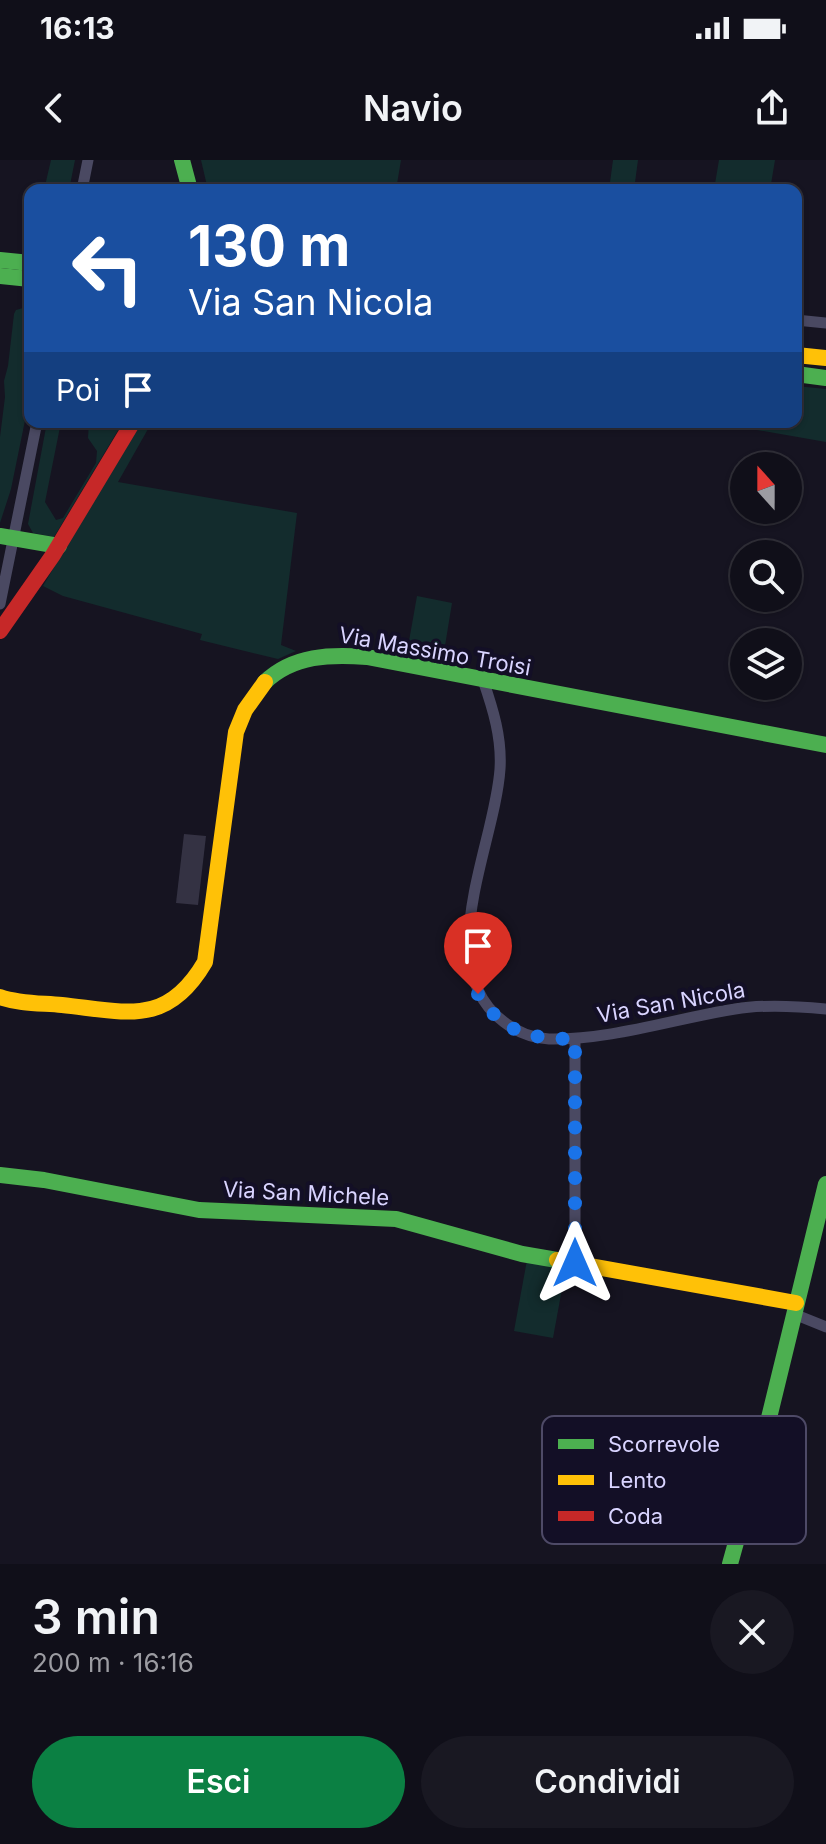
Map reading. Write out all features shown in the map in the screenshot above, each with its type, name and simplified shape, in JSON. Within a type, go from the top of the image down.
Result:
[{"type":"main road","points":[[182,160],[188,184]]},
{"type":"main road","points":[[0,260],[24,262]]},
{"type":"main road","points":[[0,276],[24,278]]},
{"type":"main road","points":[[802,356],[826,358]]},
{"type":"main road","points":[[802,375],[826,378]]},
{"type":"main road","points":[[0,631],[22,604],[59,546],[129,428]]},
{"type":"main road","points":[[7,537],[59,546]]},
{"type":"main road","name":"Via Massimo Troisi","points":[[1,999],[139,1013],[165,1006],[188,990],[205,962],[236,732],[249,701],[259,688],[285,667],[316,655],[367,657],[826,745]]},
{"type":"main road","name":"Via San Michele","points":[[0,1175],[103,1190],[199,1210],[396,1219],[522,1254],[795,1309]]},
{"type":"main road","points":[[768,1416],[826,1184]]},
{"type":"main road","points":[[730,1564],[736,1544]]},
{"type":"street","points":[[83,184],[88,160]]},
{"type":"street","points":[[802,321],[826,323]]},
{"type":"street","points":[[0,604],[7,537],[35,428]]},
{"type":"street","name":"Via San Nicola","points":[[483,680],[498,731],[500,771],[467,941],[471,975],[490,1012],[528,1036],[575,1039],[652,1027],[733,1009],[766,1006],[826,1009]]},
{"type":"street","points":[[575,1039],[575,1263]]},
{"type":"street","points":[[795,1309],[826,1327]]},
{"type":"green space","points":[[51,160],[75,160],[70,184],[45,184]]},
{"type":"green space","points":[[201,160],[401,160],[397,184],[207,184]]},
{"type":"green space","points":[[613,160],[638,160],[635,184],[610,184]]},
{"type":"green space","points":[[719,160],[775,160],[771,184],[715,184]]},
{"type":"green space","points":[[24,308],[24,425],[11,489],[0,523],[0,437],[4,381],[16,310]]},
{"type":"green space","points":[[802,387],[826,389],[826,442],[746,428],[802,428]]},
{"type":"green space","points":[[46,428],[60,428],[45,502],[56,520],[63,518],[96,463],[97,451],[88,438],[89,428],[119,428],[54,537],[33,533],[28,524]]},
{"type":"green space","points":[[135,428],[149,428],[118,482],[297,513],[281,645],[296,651],[278,659],[200,640],[202,634],[63,596],[43,586]]},
{"type":"green space","points":[[417,596],[452,603],[442,664],[406,658]]},
{"type":"green space","points":[[527,1260],[566,1267],[553,1338],[514,1331]]},
{"type":"building","points":[[184,834],[206,836],[198,905],[176,903]]},
{"type":"traffic: fast","points":[[182,160],[188,184]]},
{"type":"traffic: fast","points":[[0,260],[24,262]]},
{"type":"traffic: fast","points":[[0,276],[24,278]]},
{"type":"traffic: fast","points":[[802,375],[826,378]]},
{"type":"traffic: fast","points":[[0,536],[59,546]]},
{"type":"traffic: fast","points":[[265,682],[300,661],[340,656],[367,657],[826,745]]},
{"type":"traffic: fast","points":[[0,1175],[44,1180],[199,1210],[396,1219],[522,1254],[557,1260]]},
{"type":"traffic: fast","points":[[769,1416],[826,1184]]},
{"type":"traffic: fast","points":[[730,1564],[736,1544]]},
{"type":"traffic: slow","points":[[802,356],[826,358]]},
{"type":"traffic: slow","points":[[0,997],[126,1012],[160,1006],[191,983],[205,962],[236,732],[245,710],[265,682]]},
{"type":"traffic: slow","points":[[557,1260],[796,1303]]},
{"type":"traffic: jam","points":[[0,631],[53,555],[129,428]]},
{"type":"route","points":[[478,994],[490,1012],[528,1036],[575,1039],[575,1263]]}]
